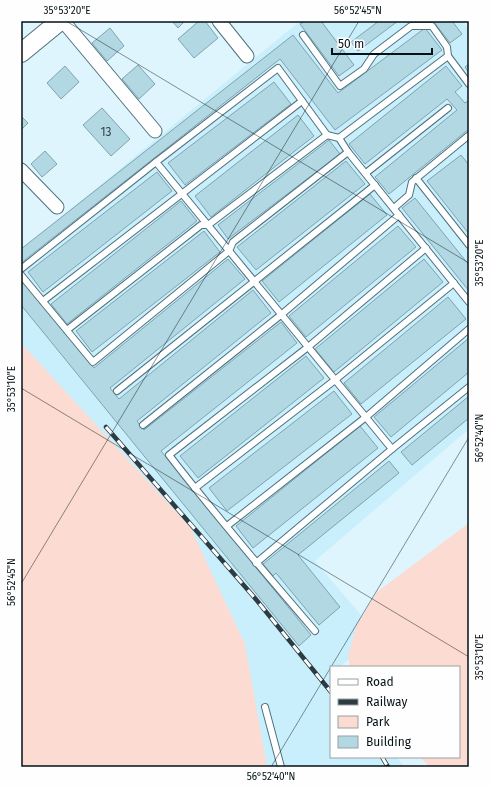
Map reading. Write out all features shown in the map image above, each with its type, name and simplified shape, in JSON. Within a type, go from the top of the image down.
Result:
[{"type":"main road","points":[[21,53],[60,21]]},
{"type":"street","points":[[64,21],[155,130]]},
{"type":"street","points":[[219,21],[247,56]]},
{"type":"street","points":[[21,170],[57,208]]},
{"type":"lane","points":[[303,35],[340,86],[364,69],[374,54],[411,26],[432,26],[447,47],[448,56],[469,84]]},
{"type":"lane","points":[[339,138],[448,56]]},
{"type":"lane","points":[[21,270],[156,162],[278,68],[327,135],[339,138],[348,152],[469,302]]},
{"type":"lane","points":[[43,301],[302,101]]},
{"type":"lane","points":[[366,174],[448,108]]},
{"type":"lane","points":[[67,330],[201,225],[208,225],[327,135]]},
{"type":"lane","points":[[394,208],[409,195],[412,182],[416,178],[468,136],[469,137]]},
{"type":"lane","points":[[21,275],[93,362],[229,251],[233,242],[348,152]]},
{"type":"lane","points":[[156,162],[392,449]]},
{"type":"lane","points":[[416,178],[469,245]]},
{"type":"lane","points":[[117,391],[375,185]]},
{"type":"lane","points":[[143,426],[282,314],[399,214]]},
{"type":"lane","points":[[315,631],[256,563],[169,455],[308,346],[426,248]]},
{"type":"lane","points":[[195,488],[335,380],[454,283]]},
{"type":"lane","points":[[227,526],[366,417],[469,328]]},
{"type":"lane","points":[[256,563],[392,449],[469,387]]},
{"type":"lane","points":[[265,707],[281,767]]},
{"type":"shaded area","points":[[300,21],[463,21],[469,29],[469,429],[315,561],[378,635],[341,666],[330,666],[330,758],[398,758],[405,767],[21,767],[21,250]]},
{"type":"green space","points":[[21,343],[190,527],[245,644],[267,767],[21,767]]},
{"type":"green space","points":[[469,523],[469,767],[430,767],[421,758],[460,758],[460,666],[350,666],[348,656],[356,627],[377,592]]},
{"type":"building","points":[[172,21],[185,21],[178,28]]},
{"type":"building","points":[[199,21],[205,21],[218,38],[194,58],[178,39]]},
{"type":"building","points":[[305,21],[321,21],[354,65],[339,76],[300,24]]},
{"type":"building","points":[[379,21],[398,21],[358,51],[351,42]]},
{"type":"building","points":[[433,21],[452,21],[462,34],[450,43]]},
{"type":"building","points":[[110,28],[124,46],[107,61],[92,43]]},
{"type":"building","points":[[425,28],[442,50],[335,130],[280,59],[21,263],[21,249],[293,35],[338,93]]},
{"type":"building","points":[[469,64],[469,73],[465,67]]},
{"type":"building","points":[[138,65],[155,84],[139,99],[122,79]]},
{"type":"building","points":[[65,66],[79,82],[61,99],[47,83]]},
{"type":"building","points":[[446,66],[462,86],[455,92],[465,103],[468,101],[469,103],[469,129],[389,194],[375,177],[457,110],[447,99],[365,164],[349,144]]},
{"type":"building","points":[[274,82],[291,104],[185,185],[168,163]]},
{"type":"building","points":[[102,108],[130,139],[111,156],[83,125]]},
{"type":"building","points":[[298,115],[314,136],[211,217],[195,196]]},
{"type":"building","points":[[21,116],[28,123],[21,130]]},
{"type":"building","points":[[329,140],[340,154],[228,239],[218,225]]},
{"type":"building","points":[[45,151],[57,164],[42,177],[31,164]]},
{"type":"building","points":[[461,155],[469,165],[469,234],[427,181]]},
{"type":"building","points":[[346,161],[365,184],[256,270],[237,247]]},
{"type":"building","points":[[157,172],[172,191],[43,292],[28,272]]},
{"type":"building","points":[[370,194],[387,215],[279,302],[262,281]]},
{"type":"building","points":[[415,198],[469,265],[469,291],[402,208]]},
{"type":"building","points":[[181,201],[197,221],[67,324],[51,304]]},
{"type":"building","points":[[398,226],[416,247],[306,337],[289,316]]},
{"type":"building","points":[[204,231],[220,252],[92,352],[76,331]]},
{"type":"building","points":[[228,259],[245,279],[110,388],[119,399],[253,290],[271,313],[137,421],[144,430],[281,322],[297,343],[161,451],[311,635],[299,646],[21,305],[21,278],[94,368]]},
{"type":"building","points":[[424,259],[443,282],[334,372],[315,349]]},
{"type":"building","points":[[448,297],[466,319],[361,404],[344,383]]},
{"type":"building","points":[[469,338],[469,372],[391,437],[374,417]]},
{"type":"building","points":[[306,356],[324,378],[198,478],[180,456]]},
{"type":"building","points":[[334,391],[352,414],[227,511],[209,488]]},
{"type":"building","points":[[469,396],[469,418],[412,465],[401,452]]},
{"type":"building","points":[[360,426],[378,448],[253,548],[236,526]]},
{"type":"building","points":[[389,461],[399,473],[298,555],[340,607],[319,625],[276,573],[273,576],[263,564]]},
{"type":"railway","points":[[106,427],[254,597],[330,691]]},
{"type":"railway","points":[[383,758],[388,767]]}]
